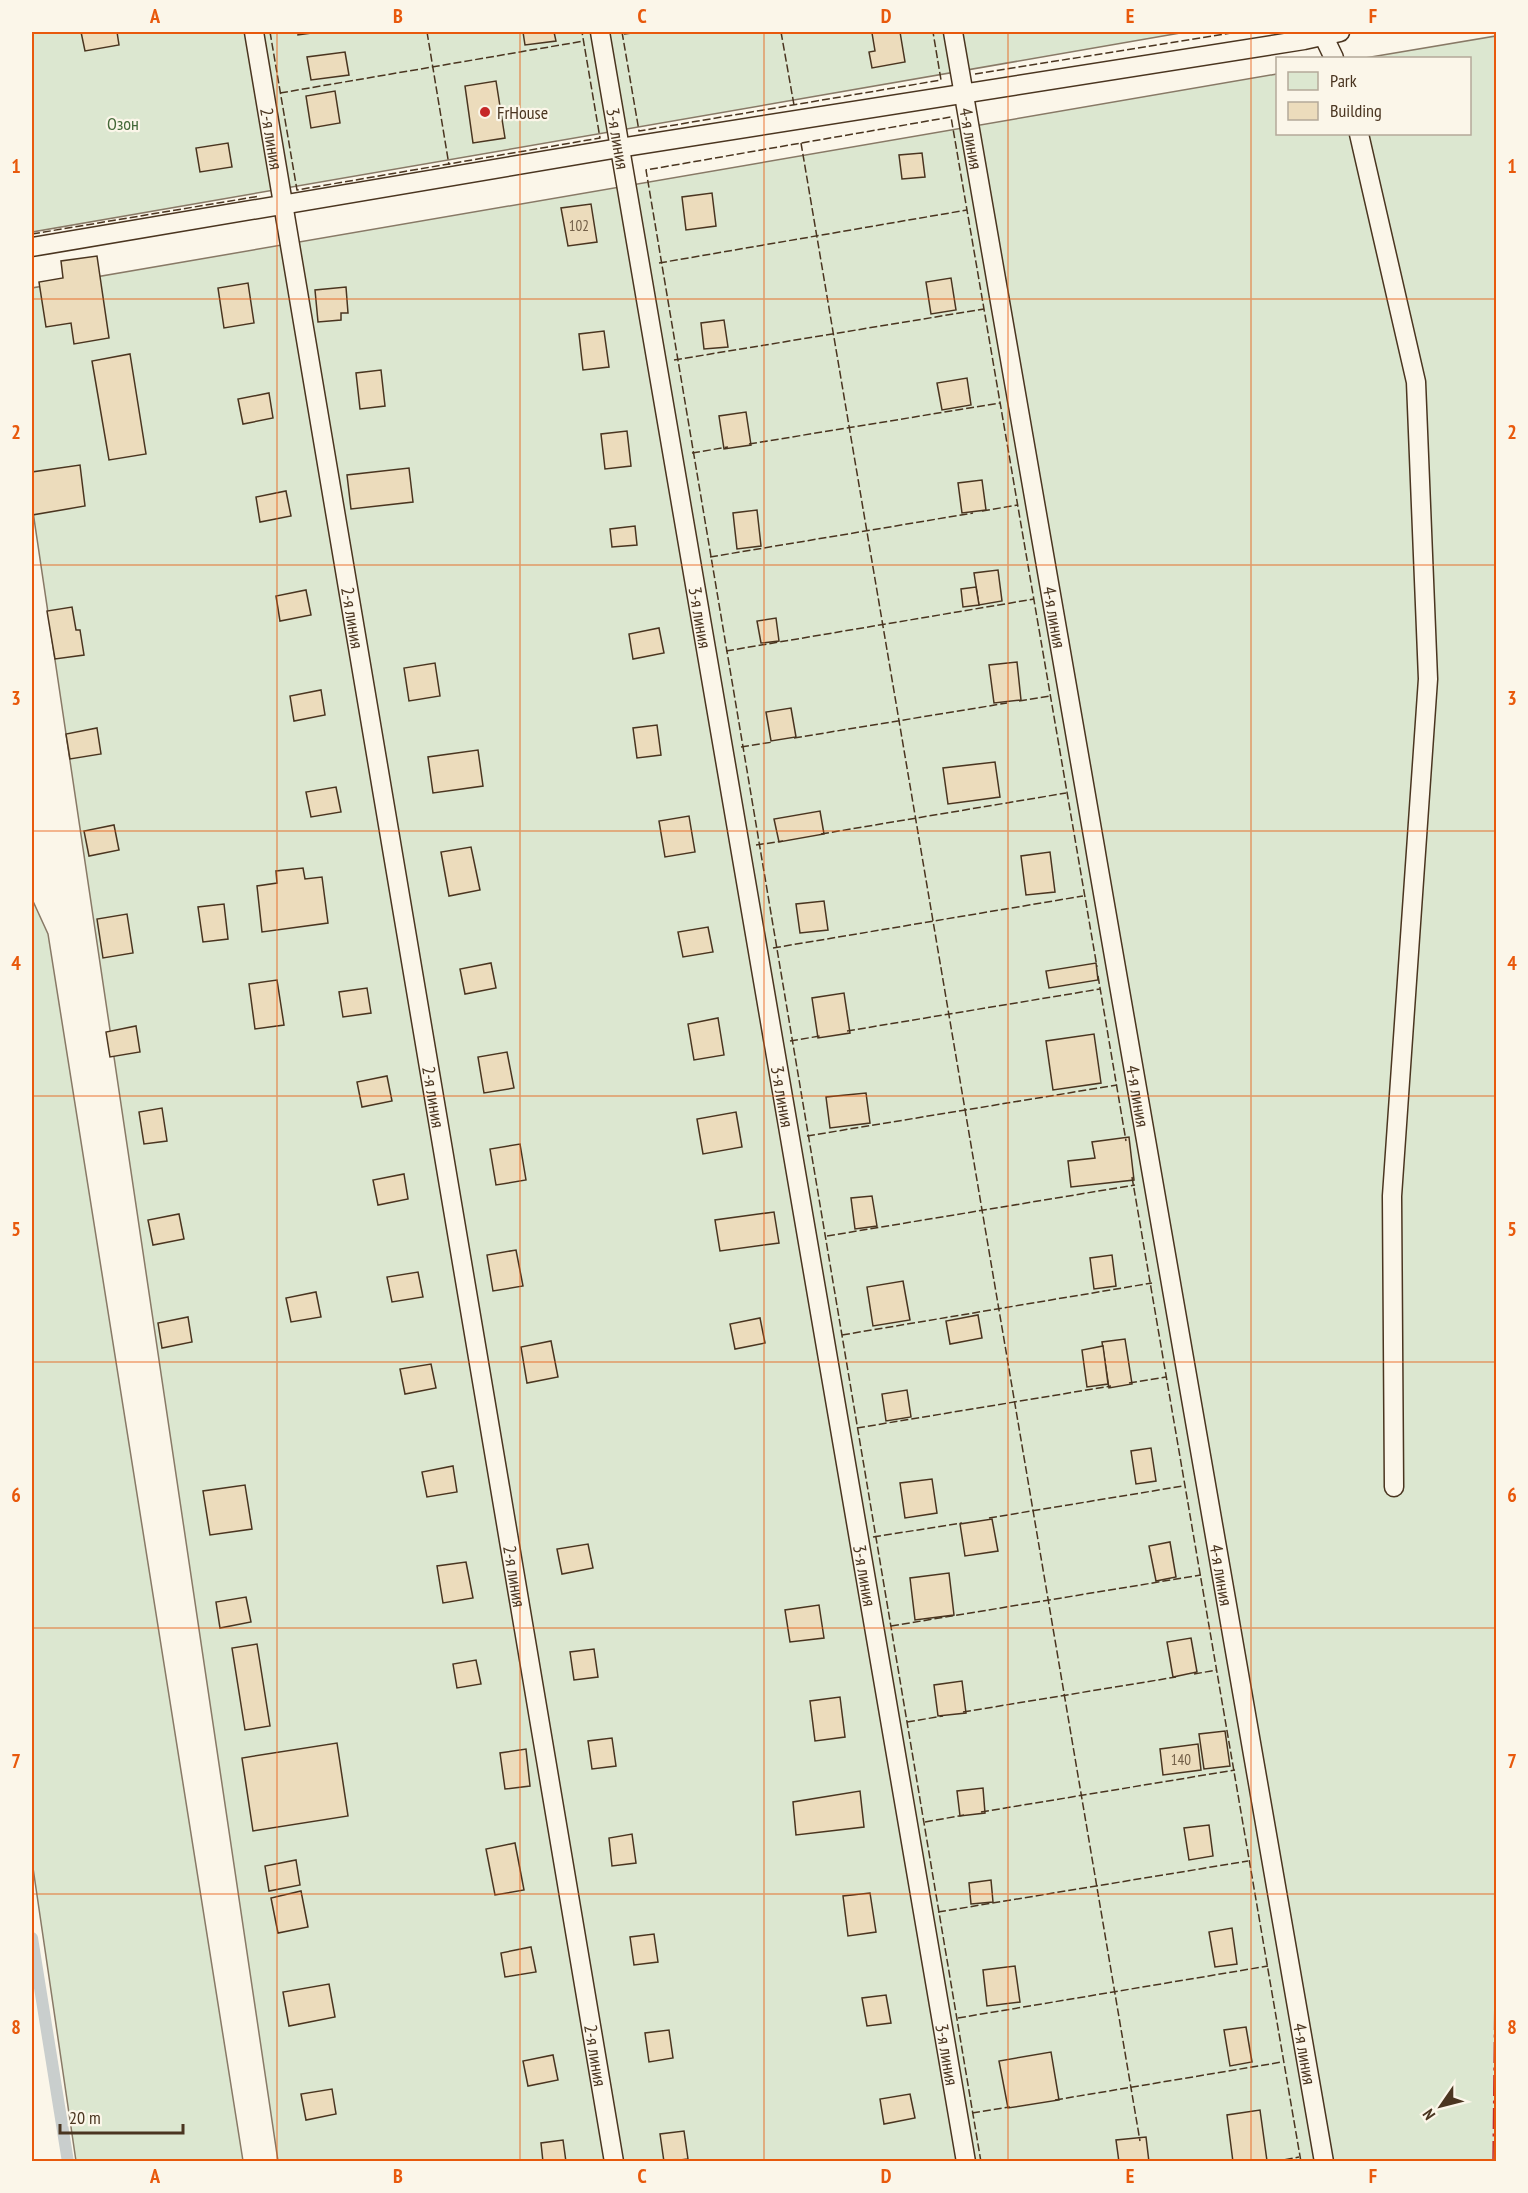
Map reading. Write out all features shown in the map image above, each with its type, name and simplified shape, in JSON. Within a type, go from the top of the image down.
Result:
[{"type":"lane","name":"2-я линия","points":[[254,32],[614,2162]]},
{"type":"lane","name":"3-я линия","points":[[600,32],[966,2162]]},
{"type":"lane","name":"4-я линия","points":[[953,32],[1324,2162]]},
{"type":"lane","points":[[32,247],[1303,36],[1331,33],[1334,57]]},
{"type":"lane","points":[[1359,135],[1416,382],[1428,679],[1392,1196],[1394,1487]]},
{"type":"green space","name":"Озон","points":[[32,32],[1186,32],[32,232]]},
{"type":"green space","points":[[1496,36],[1496,2161],[278,2161],[32,505],[32,288],[1276,74],[1276,135],[1471,135],[1471,57],[1371,57]]},
{"type":"green space","points":[[32,899],[48,934],[243,2161],[76,2161],[32,1861]]},
{"type":"building","points":[[81,32],[117,32],[119,45],[85,51]]},
{"type":"building","points":[[298,32],[319,32],[298,35]]},
{"type":"building","points":[[523,32],[554,32],[556,41],[525,45]]},
{"type":"building","points":[[900,32],[905,62],[872,68],[869,52],[875,51],[872,33]]},
{"type":"building","points":[[345,52],[349,75],[311,80],[307,57]]},
{"type":"building","name":"FrHouse","points":[[496,81],[505,138],[473,143],[465,86]]},
{"type":"building","points":[[335,91],[340,123],[311,128],[306,96]]},
{"type":"building","points":[[228,143],[232,167],[200,172],[196,148]]},
{"type":"building","points":[[922,153],[925,177],[902,179],[899,155]]},
{"type":"building","points":[[712,193],[716,226],[686,230],[682,197]]},
{"type":"building","points":[[591,204],[597,242],[568,246],[561,208]]},
{"type":"building","points":[[97,256],[109,338],[74,344],[71,323],[46,327],[39,282],[63,278],[61,261]]},
{"type":"building","points":[[951,278],[956,310],[931,314],[926,282]]},
{"type":"building","points":[[248,283],[254,323],[224,328],[218,288]]},
{"type":"building","points":[[346,287],[348,313],[341,313],[341,320],[318,322],[315,290]]},
{"type":"building","points":[[724,320],[728,347],[704,349],[701,323]]},
{"type":"building","points":[[604,331],[609,367],[583,370],[579,334]]},
{"type":"building","points":[[130,354],[146,454],[109,460],[92,361]]},
{"type":"building","points":[[381,370],[385,406],[360,409],[356,373]]},
{"type":"building","points":[[967,378],[971,405],[942,410],[937,383]]},
{"type":"building","points":[[269,393],[273,418],[243,424],[238,399]]},
{"type":"building","points":[[746,412],[751,445],[724,449],[719,416]]},
{"type":"building","points":[[627,431],[631,466],[605,469],[601,434]]},
{"type":"building","points":[[80,465],[85,506],[32,515],[32,472]]},
{"type":"building","points":[[409,468],[413,502],[351,509],[347,475]]},
{"type":"building","points":[[982,480],[986,510],[962,513],[958,483]]},
{"type":"building","points":[[286,491],[291,516],[260,522],[256,497]]},
{"type":"building","points":[[757,510],[761,546],[737,549],[733,513]]},
{"type":"building","points":[[635,526],[637,545],[612,547],[610,529]]},
{"type":"building","points":[[998,570],[1002,601],[979,605],[974,573]]},
{"type":"building","points":[[976,587],[979,605],[963,607],[961,589]]},
{"type":"building","points":[[306,590],[311,615],[280,621],[276,596]]},
{"type":"building","points":[[72,607],[76,630],[80,630],[84,655],[55,659],[47,611]]},
{"type":"building","points":[[776,618],[779,641],[761,643],[757,621]]},
{"type":"building","points":[[659,628],[664,653],[633,659],[629,634]]},
{"type":"building","points":[[1017,662],[1021,700],[994,703],[989,665]]},
{"type":"building","points":[[435,663],[440,696],[409,701],[404,668]]},
{"type":"building","points":[[321,690],[325,715],[294,721],[290,696]]},
{"type":"building","points":[[791,708],[796,737],[771,741],[766,712]]},
{"type":"building","points":[[657,725],[661,755],[637,758],[633,728]]},
{"type":"building","points":[[97,728],[101,754],[70,759],[66,734]]},
{"type":"building","points":[[478,750],[483,786],[433,793],[428,757]]},
{"type":"building","points":[[995,762],[1000,797],[948,804],[943,768]]},
{"type":"building","points":[[336,787],[341,812],[311,817],[306,792]]},
{"type":"building","points":[[820,811],[824,834],[779,842],[774,819]]},
{"type":"building","points":[[689,816],[695,852],[665,857],[659,821]]},
{"type":"building","points":[[114,825],[119,850],[89,856],[84,831]]},
{"type":"building","points":[[471,847],[480,890],[449,896],[441,852]]},
{"type":"building","points":[[1050,852],[1055,892],[1026,895],[1021,856]]},
{"type":"building","points":[[303,868],[305,879],[322,877],[328,923],[262,932],[257,886],[277,883],[276,871]]},
{"type":"building","points":[[824,901],[828,930],[800,933],[796,904]]},
{"type":"building","points":[[224,904],[228,939],[203,942],[198,907]]},
{"type":"building","points":[[127,914],[133,953],[103,958],[97,919]]},
{"type":"building","points":[[708,927],[713,952],[683,957],[678,932]]},
{"type":"building","points":[[491,963],[496,988],[465,994],[460,969]]},
{"type":"building","points":[[1096,963],[1098,980],[1049,988],[1046,971]]},
{"type":"building","points":[[277,980],[284,1025],[255,1029],[249,984]]},
{"type":"building","points":[[367,988],[371,1013],[343,1017],[339,992]]},
{"type":"building","points":[[844,993],[850,1033],[818,1038],[812,998]]},
{"type":"building","points":[[718,1018],[724,1055],[694,1060],[688,1024]]},
{"type":"building","points":[[136,1026],[140,1052],[110,1057],[106,1032]]},
{"type":"building","points":[[1094,1034],[1101,1083],[1053,1090],[1046,1041]]},
{"type":"building","points":[[507,1052],[514,1088],[484,1093],[478,1057]]},
{"type":"building","points":[[387,1076],[392,1101],[362,1107],[357,1082]]},
{"type":"building","points":[[866,1093],[870,1123],[830,1128],[826,1097]]},
{"type":"building","points":[[162,1108],[167,1141],[144,1144],[139,1112]]},
{"type":"building","points":[[736,1112],[742,1147],[703,1154],[697,1119]]},
{"type":"building","points":[[1129,1137],[1134,1180],[1071,1187],[1068,1161],[1095,1158],[1092,1142]]},
{"type":"building","points":[[520,1144],[526,1180],[496,1185],[490,1149]]},
{"type":"building","points":[[404,1174],[408,1199],[378,1205],[373,1180]]},
{"type":"building","points":[[872,1196],[877,1226],[855,1229],[851,1198]]},
{"type":"building","points":[[774,1212],[779,1243],[720,1251],[715,1220]]},
{"type":"building","points":[[179,1214],[184,1239],[153,1245],[148,1220]]},
{"type":"building","points":[[516,1250],[523,1286],[493,1291],[487,1255]]},
{"type":"building","points":[[1112,1255],[1116,1286],[1094,1289],[1090,1258]]},
{"type":"building","points":[[418,1272],[423,1297],[392,1302],[387,1277]]},
{"type":"building","points":[[903,1281],[910,1320],[873,1326],[867,1287]]},
{"type":"building","points":[[316,1292],[321,1317],[291,1322],[286,1298]]},
{"type":"building","points":[[978,1315],[982,1338],[950,1344],[946,1321]]},
{"type":"building","points":[[188,1317],[192,1342],[162,1348],[158,1323]]},
{"type":"building","points":[[760,1318],[765,1343],[735,1349],[730,1324]]},
{"type":"building","points":[[1125,1339],[1132,1384],[1109,1388],[1102,1342]]},
{"type":"building","points":[[551,1341],[558,1377],[527,1383],[521,1347]]},
{"type":"building","points":[[1103,1346],[1108,1384],[1087,1387],[1082,1350]]},
{"type":"building","points":[[431,1364],[436,1388],[405,1394],[400,1369]]},
{"type":"building","points":[[907,1390],[911,1417],[886,1421],[882,1394]]},
{"type":"building","points":[[1151,1448],[1156,1481],[1136,1484],[1131,1451]]},
{"type":"building","points":[[453,1466],[457,1492],[427,1497],[422,1472]]},
{"type":"building","points":[[932,1479],[937,1513],[905,1518],[900,1483]]},
{"type":"building","points":[[245,1485],[252,1529],[210,1535],[203,1491]]},
{"type":"building","points":[[992,1519],[998,1551],[965,1556],[960,1524]]},
{"type":"building","points":[[1170,1542],[1176,1577],[1156,1581],[1149,1546]]},
{"type":"building","points":[[588,1544],[593,1568],[562,1574],[557,1549]]},
{"type":"building","points":[[466,1562],[473,1598],[443,1603],[437,1566]]},
{"type":"building","points":[[949,1573],[954,1615],[915,1620],[910,1578]]},
{"type":"building","points":[[246,1597],[251,1622],[220,1628],[216,1602]]},
{"type":"building","points":[[819,1605],[824,1638],[790,1642],[785,1610]]},
{"type":"building","points":[[1191,1638],[1197,1672],[1173,1677],[1167,1642]]},
{"type":"building","points":[[257,1644],[270,1726],[245,1730],[232,1648]]},
{"type":"building","points":[[594,1649],[598,1677],[574,1680],[570,1652]]},
{"type":"building","points":[[476,1660],[481,1684],[457,1688],[453,1664]]},
{"type":"building","points":[[962,1681],[966,1713],[938,1716],[934,1685]]},
{"type":"building","points":[[840,1697],[845,1737],[815,1741],[810,1701]]},
{"type":"building","points":[[1225,1731],[1230,1766],[1204,1769],[1199,1734]]},
{"type":"building","points":[[612,1738],[616,1766],[592,1769],[588,1741]]},
{"type":"building","points":[[337,1743],[348,1816],[253,1831],[242,1758]]},
{"type":"building","points":[[1198,1744],[1201,1770],[1163,1775],[1160,1749]]},
{"type":"building","points":[[526,1749],[530,1786],[505,1789],[500,1753]]},
{"type":"building","points":[[983,1788],[985,1813],[960,1816],[957,1791]]},
{"type":"building","points":[[860,1791],[864,1827],[796,1835],[793,1802]]},
{"type":"building","points":[[1209,1825],[1213,1856],[1189,1860],[1184,1828]]},
{"type":"building","points":[[632,1834],[636,1863],[612,1866],[609,1838]]},
{"type":"building","points":[[515,1843],[524,1890],[495,1895],[486,1849]]},
{"type":"building","points":[[296,1860],[300,1885],[269,1891],[265,1866]]},
{"type":"building","points":[[991,1880],[993,1902],[971,1904],[969,1883]]},
{"type":"building","points":[[301,1891],[308,1927],[278,1933],[271,1898]]},
{"type":"building","points":[[870,1893],[876,1932],[848,1936],[843,1896]]},
{"type":"building","points":[[1232,1928],[1237,1964],[1215,1967],[1209,1932]]},
{"type":"building","points":[[654,1934],[658,1962],[634,1965],[630,1937]]},
{"type":"building","points":[[531,1947],[536,1972],[505,1977],[501,1953]]},
{"type":"building","points":[[1015,1966],[1020,2002],[987,2006],[983,1970]]},
{"type":"building","points":[[329,1984],[335,2017],[289,2026],[283,1992]]},
{"type":"building","points":[[886,1995],[891,2023],[867,2026],[862,1998]]},
{"type":"building","points":[[1246,2027],[1252,2062],[1230,2066],[1224,2030]]},
{"type":"building","points":[[669,2030],[673,2058],[649,2062],[645,2033]]},
{"type":"building","points":[[1051,2052],[1059,2100],[1008,2108],[999,2061]]},
{"type":"building","points":[[553,2055],[558,2080],[528,2086],[523,2061]]},
{"type":"building","points":[[332,2089],[336,2114],[306,2120],[301,2094]]},
{"type":"building","points":[[910,2094],[915,2118],[884,2124],[880,2099]]},
{"type":"building","points":[[1260,2110],[1267,2161],[1233,2162],[1227,2115]]},
{"type":"building","points":[[684,2131],[688,2159],[664,2162],[660,2134]]},
{"type":"building","points":[[1146,2137],[1149,2162],[1119,2162],[1116,2140]]},
{"type":"building","points":[[563,2140],[566,2162],[543,2162],[541,2143]]},
{"type":"waterway","points":[[32,1938],[68,2162]]},
{"type":"fence","points":[[270,32],[297,190],[600,138],[582,32]]},
{"type":"fence","points":[[427,32],[449,165]]},
{"type":"fence","points":[[622,32],[639,131],[941,80],[933,32]]},
{"type":"fence","points":[[624,34],[639,32]]},
{"type":"fence","points":[[781,32],[794,105]]},
{"type":"fence","points":[[975,74],[1238,32]]},
{"type":"fence","points":[[280,93],[584,41]]},
{"type":"fence","points":[[981,2162],[646,170],[951,117],[1097,967]]},
{"type":"fence","points":[[801,143],[1140,2141]]},
{"type":"fence","points":[[32,234],[260,196]]},
{"type":"fence","points":[[659,263],[967,210]]},
{"type":"fence","points":[[674,360],[984,309]]},
{"type":"fence","points":[[749,444],[1000,403]]},
{"type":"fence","points":[[692,453],[728,447]]},
{"type":"fence","points":[[982,511],[1018,505]]},
{"type":"fence","points":[[710,557],[973,513]]},
{"type":"fence","points":[[726,651],[1034,599]]},
{"type":"fence","points":[[1019,701],[1050,696]]},
{"type":"fence","points":[[794,738],[1007,703]]},
{"type":"fence","points":[[741,747],[773,742]]},
{"type":"fence","points":[[821,834],[1066,793]]},
{"type":"fence","points":[[756,845],[783,841]]},
{"type":"fence","points":[[773,948],[1083,896]]},
{"type":"fence","points":[[1098,976],[1126,1141]]},
{"type":"fence","points":[[847,1031],[1100,989]]},
{"type":"fence","points":[[790,1041],[820,1036]]},
{"type":"fence","points":[[807,1136],[1117,1085]]},
{"type":"fence","points":[[1132,1177],[1301,2162]]},
{"type":"fence","points":[[827,1236],[1135,1185]]},
{"type":"fence","points":[[842,1335],[1152,1283]]},
{"type":"fence","points":[[1129,1383],[1166,1377]]},
{"type":"fence","points":[[857,1428],[1111,1386]]},
{"type":"fence","points":[[989,1518],[1183,1486]]},
{"type":"fence","points":[[873,1537],[962,1523]]},
{"type":"fence","points":[[891,1626],[1201,1575]]},
{"type":"fence","points":[[1194,1674],[1217,1670]]},
{"type":"fence","points":[[963,1712],[1176,1677]]},
{"type":"fence","points":[[907,1722],[943,1716]]},
{"type":"fence","points":[[981,1812],[1235,1770]]},
{"type":"fence","points":[[925,1822],[964,1815]]},
{"type":"fence","points":[[938,1912],[1248,1861]]},
{"type":"fence","points":[[958,2018],[1268,1966]]},
{"type":"fence","points":[[1055,2100],[1282,2062]]},
{"type":"fence","points":[[972,2113],[1010,2107]]},
{"type":"fence","points":[[1274,2162],[1299,2157]]},
{"type":"power","points":[[1493,2162],[1496,1901]]},
{"type":"place","name":"FrHouse","points":[[485,112]]}]
